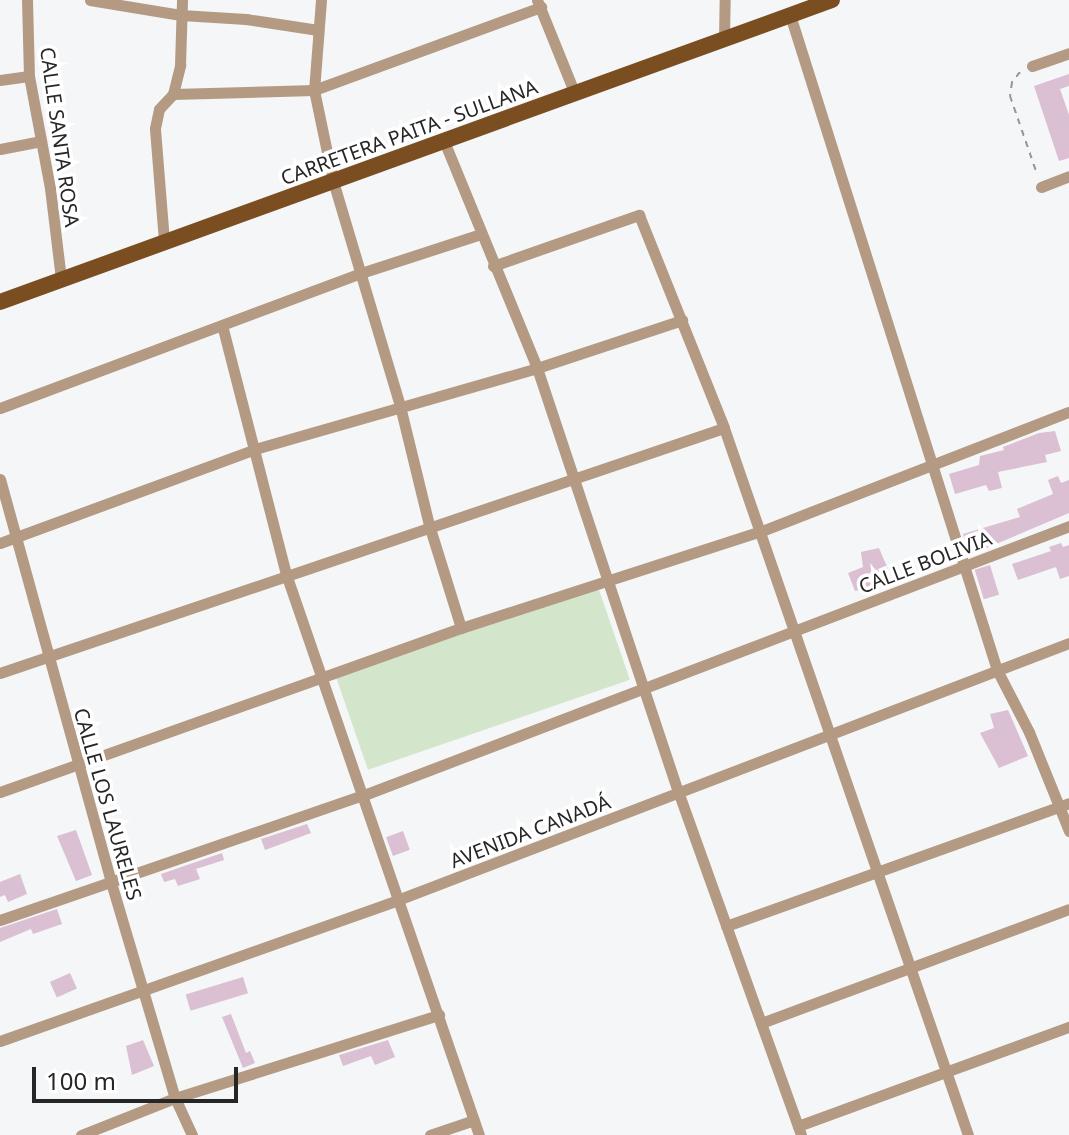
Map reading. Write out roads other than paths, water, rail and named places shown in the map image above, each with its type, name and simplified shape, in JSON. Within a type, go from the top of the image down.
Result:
[{"type":"main road","name":"CARRETERA PAITA - SULLANA","points":[[0,302],[832,0]]},
{"type":"street","name":"CALLE SANTA ROSA","points":[[27,0],[29,76],[61,279]]},
{"type":"street","points":[[90,0],[181,15],[246,19],[318,30]]},
{"type":"street","points":[[164,241],[155,128],[159,109],[173,94],[180,65],[182,0]]},
{"type":"street","points":[[321,0],[314,90],[333,181],[400,406],[429,525],[461,628]]},
{"type":"street","points":[[724,39],[725,0]]},
{"type":"street","points":[[173,94],[314,90],[539,4],[575,94]]},
{"type":"street","points":[[790,15],[997,670],[1064,805],[1069,831]]},
{"type":"street","points":[[1032,66],[1069,53]]},
{"type":"street","points":[[0,80],[29,76]]},
{"type":"street","points":[[0,149],[41,141]]},
{"type":"street","points":[[444,141],[537,368],[576,477],[607,582],[645,686],[679,794],[800,1131],[1069,1027]]},
{"type":"street","points":[[1041,187],[1069,176]]},
{"type":"street","points":[[493,266],[639,215],[724,428],[968,1135]]},
{"type":"street","points":[[0,408],[361,273],[481,234]]},
{"type":"street","points":[[0,543],[255,449],[537,368],[682,320]]},
{"type":"street","points":[[222,325],[286,574],[479,1135]]},
{"type":"street","points":[[0,792],[77,762],[461,628],[759,532],[1069,412]]},
{"type":"street","points":[[0,673],[429,525],[724,428]]},
{"type":"street","name":"CALLE LOS LAURELES","points":[[0,479],[110,879],[175,1098],[192,1135]]},
{"type":"street","name":"CALLE BOLIVIA","points":[[0,920],[110,879],[364,795],[1069,526]]},
{"type":"street","name":"AVENIDA CANADÁ","points":[[0,1041],[400,899],[1069,643]]},
{"type":"street","points":[[726,926],[1064,805]]},
{"type":"street","points":[[761,1023],[1069,909]]},
{"type":"street","points":[[81,1135],[175,1098],[439,1015]]},
{"type":"street","points":[[430,1135],[474,1120]]}]
